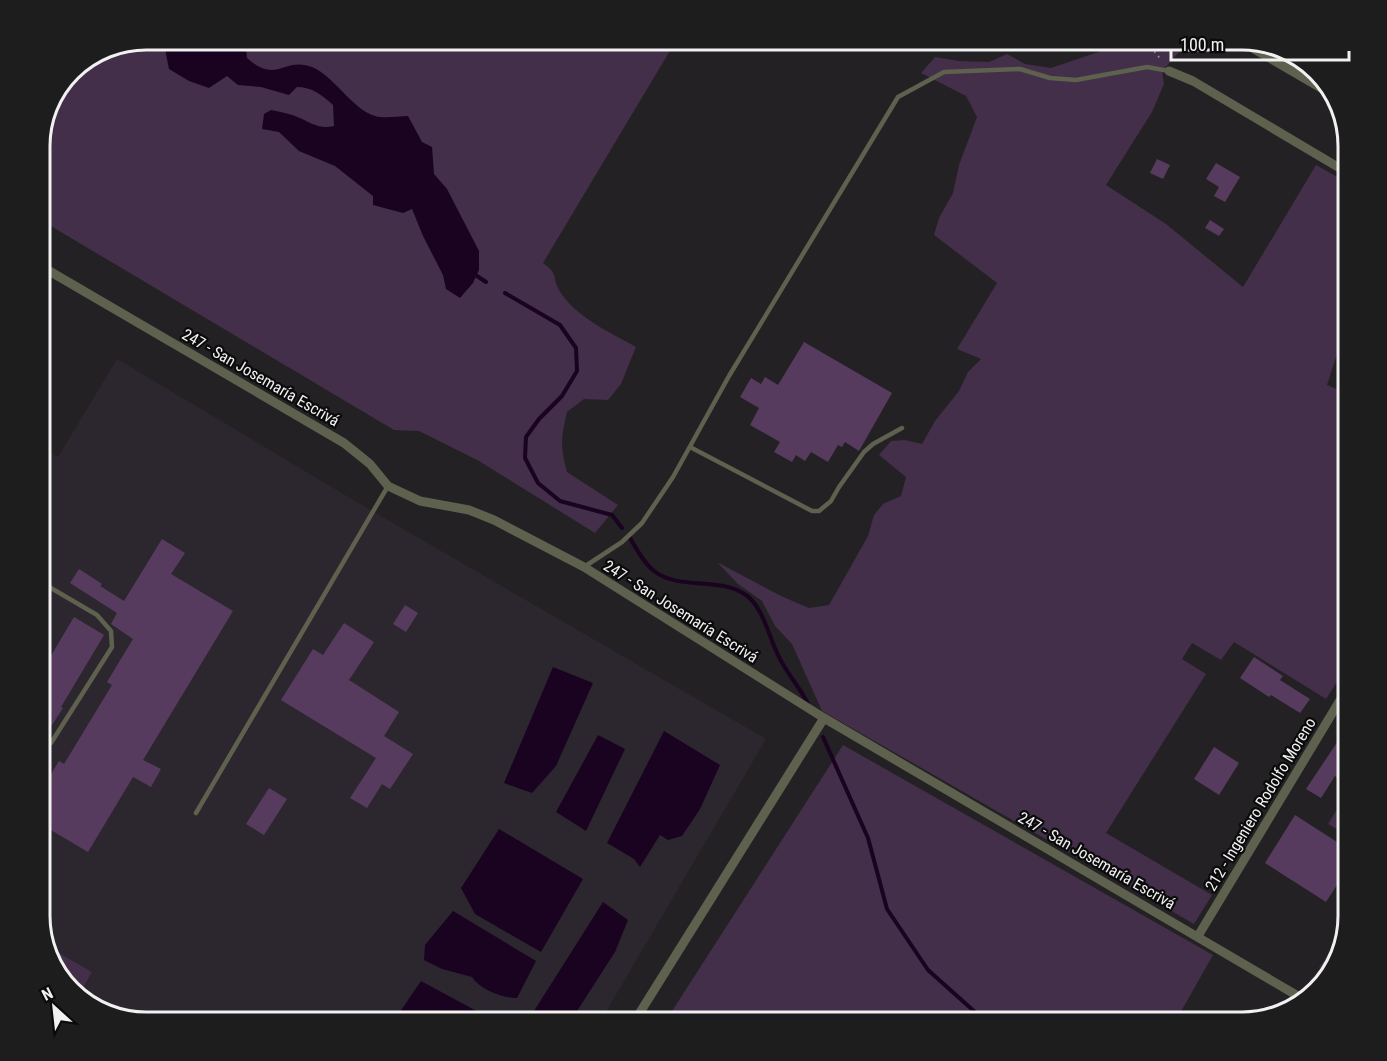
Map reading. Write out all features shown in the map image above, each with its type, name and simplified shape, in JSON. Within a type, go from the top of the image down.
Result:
[{"type":"street","points":[[1258,51],[1316,85]]},
{"type":"street","points":[[1169,71],[1193,81],[1338,167]]},
{"type":"street","name":"247 - San Josemaría Escrivá","points":[[50,271],[344,443],[370,464],[388,486],[420,501],[469,510],[494,520],[584,567],[824,718],[1296,994]]},
{"type":"street","name":"212 - Ingeniero Rodolfo Moreno","points":[[1198,936],[1338,704]]},
{"type":"street","points":[[640,1012],[824,718]]},
{"type":"lane","points":[[584,567],[622,542],[642,524],[673,477],[729,376],[898,97],[944,72],[1020,69],[1050,78],[1076,80],[1147,67],[1169,71]]},
{"type":"lane","points":[[690,447],[812,511],[819,511],[831,501],[838,487],[864,452],[873,444],[902,428]]},
{"type":"lane","points":[[196,813],[388,486]]},
{"type":"lane","points":[[50,587],[97,615],[111,631],[112,647],[51,743]]},
{"type":"path","points":[[1154,50],[1169,71]]},
{"type":"shaded area","points":[[165,50],[246,50],[247,58],[257,66],[266,69],[302,65],[320,71],[359,107],[375,116],[408,116],[422,142],[432,147],[434,174],[447,189],[479,251],[479,270],[473,283],[460,298],[446,289],[443,275],[412,209],[403,213],[373,205],[373,196],[335,166],[299,151],[279,132],[262,129],[264,114],[271,110],[293,115],[320,126],[334,126],[333,105],[325,98],[302,87],[297,87],[289,95],[261,87],[238,85],[227,76],[209,88],[189,81],[169,69]]},
{"type":"shaded area","points":[[670,50],[543,263],[553,273],[559,290],[574,308],[594,323],[636,347],[621,384],[608,400],[584,399],[567,412],[563,436],[562,448],[567,472],[618,505],[595,533],[479,461],[419,431],[394,430],[50,226],[50,139],[58,107],[70,86],[82,73],[98,62],[127,51]]},
{"type":"shaded area","points":[[1104,50],[1181,50],[1162,71],[1164,84],[1152,112],[1106,185],[1166,224],[1243,287],[1316,165],[1338,177],[1338,351],[1327,385],[1338,390],[1338,680],[1326,699],[1234,642],[1221,660],[1192,643],[1182,659],[1206,674],[1106,833],[1212,895],[1194,924],[822,711],[792,644],[775,626],[762,601],[738,584],[717,562],[809,608],[829,605],[868,536],[874,515],[883,504],[901,496],[906,477],[879,455],[891,441],[905,440],[922,444],[935,421],[959,391],[968,372],[981,359],[957,349],[997,283],[934,235],[939,218],[953,193],[959,165],[977,117],[966,96],[921,73],[935,57],[989,62],[1007,54],[1025,64],[1051,68]]},
{"type":"shaded area","points":[[117,359],[367,508],[766,739],[606,1012],[146,1012],[127,1010],[103,1002],[84,989],[92,972],[57,952],[50,922],[50,452],[58,457]]},
{"type":"shaded area","points":[[553,667],[593,683],[556,766],[532,793],[504,783]]},
{"type":"shaded area","points":[[664,731],[720,765],[700,809],[682,836],[668,840],[660,835],[640,867],[634,859],[607,843]]},
{"type":"shaded area","points":[[598,735],[625,749],[586,831],[556,812]]},
{"type":"shaded area","points":[[843,745],[1213,955],[1181,1012],[671,1012]]},
{"type":"shaded area","points":[[1338,808],[1338,830],[1328,824]]},
{"type":"shaded area","points":[[499,829],[583,879],[541,952],[475,914],[461,888]]},
{"type":"shaded area","points":[[603,902],[628,920],[615,952],[576,1012],[533,1012]]},
{"type":"shaded area","points":[[453,911],[536,961],[517,998],[505,997],[492,992],[480,986],[472,977],[442,969],[424,960],[425,945]]},
{"type":"shaded area","points":[[1330,950],[1321,969],[1319,968]]},
{"type":"shaded area","points":[[57,952],[92,972],[84,986],[84,977],[72,977]]},
{"type":"shaded area","points":[[421,981],[478,1012],[400,1012]]},
{"type":"building","points":[[1157,159],[1170,165],[1163,179],[1150,173]]},
{"type":"building","points":[[1216,163],[1240,177],[1225,202],[1214,196],[1219,187],[1206,179]]},
{"type":"building","points":[[1210,220],[1224,229],[1219,236],[1205,228]]},
{"type":"building","points":[[804,342],[892,393],[859,451],[845,442],[842,447],[838,445],[828,462],[811,452],[805,461],[796,455],[792,462],[774,452],[780,442],[750,425],[759,408],[740,397],[751,378],[761,384],[765,377],[778,385]]},
{"type":"building","points":[[162,539],[185,553],[171,574],[233,611],[143,760],[161,769],[151,787],[133,777],[88,852],[50,830],[50,776],[59,761],[64,764],[112,685],[107,682],[133,639],[111,624],[117,613],[70,583],[79,569],[124,601]]},
{"type":"building","points":[[405,605],[418,613],[406,632],[393,624]]},
{"type":"building","points":[[74,617],[104,635],[50,728],[50,657]]},
{"type":"building","points":[[344,623],[374,642],[349,680],[399,712],[384,736],[413,754],[390,789],[382,784],[367,808],[350,798],[376,758],[281,700],[313,649],[323,655]]},
{"type":"building","points":[[1254,657],[1283,676],[1280,680],[1310,699],[1300,713],[1240,678]]},
{"type":"building","points":[[1338,741],[1338,778],[1335,776],[1321,798],[1306,789]]},
{"type":"building","points":[[1214,747],[1239,763],[1219,795],[1194,779]]},
{"type":"building","points":[[269,788],[287,799],[264,835],[246,824]]},
{"type":"building","points":[[1295,815],[1338,843],[1338,883],[1326,902],[1265,863]]},
{"type":"waterway","points":[[474,274],[486,282]]},
{"type":"waterway","points":[[505,293],[560,325],[576,348],[577,371],[562,396],[539,419],[526,437],[525,458],[538,483],[560,501],[612,515],[622,528]]},
{"type":"waterway","points":[[630,538],[647,564],[664,577],[676,581],[724,586],[735,589],[752,600],[781,662],[809,706]]},
{"type":"waterway","points":[[823,737],[868,838],[887,909],[928,970],[975,1012]]}]
